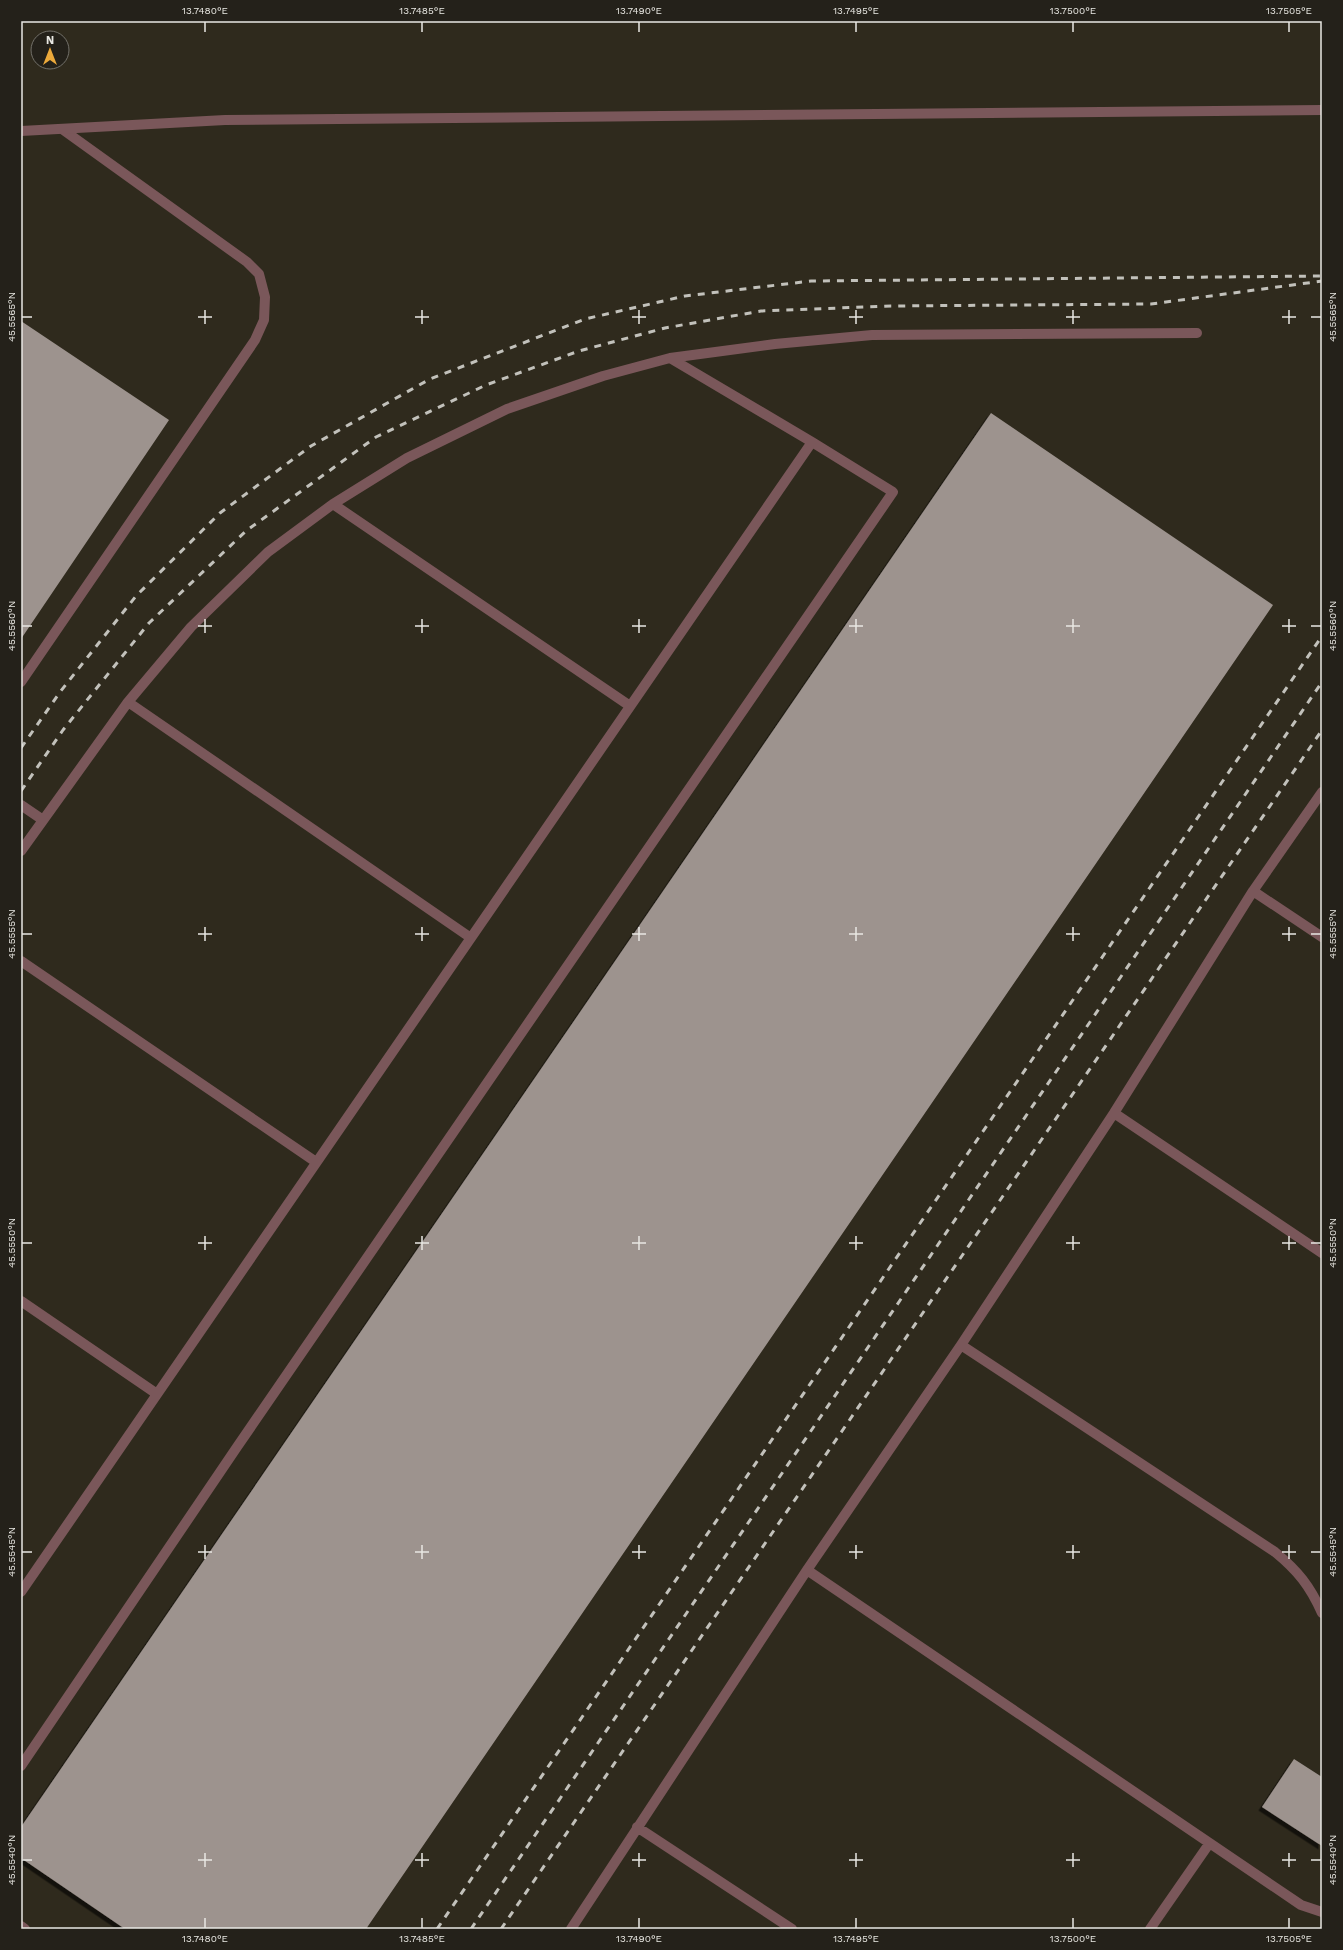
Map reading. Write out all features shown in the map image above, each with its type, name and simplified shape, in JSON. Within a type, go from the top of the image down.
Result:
[{"type":"street","points":[[21,131],[225,120],[1322,110]]},
{"type":"street","points":[[21,682],[255,340],[264,320],[265,297],[259,274],[247,262],[62,129]]},
{"type":"street","points":[[21,851],[128,702],[191,627],[268,552],[333,504],[407,458],[507,409],[603,376],[670,358],[775,344],[872,335],[1197,333]]},
{"type":"street","points":[[21,1766],[241,1440],[893,492],[670,358]]},
{"type":"street","points":[[21,1592],[812,442]]},
{"type":"street","points":[[333,504],[630,706]]},
{"type":"street","points":[[128,702],[471,938]]},
{"type":"street","points":[[571,1929],[807,1570],[961,1345],[1114,1113],[1253,891],[1322,792]]},
{"type":"street","points":[[21,805],[43,820]]},
{"type":"street","points":[[1253,891],[1322,937]]},
{"type":"street","points":[[21,961],[316,1162]]},
{"type":"street","points":[[1114,1113],[1322,1253]]},
{"type":"street","points":[[21,1301],[157,1394]]},
{"type":"street","points":[[961,1345],[1276,1552],[1300,1574],[1313,1592],[1322,1613]]},
{"type":"street","points":[[807,1570],[1301,1906],[1322,1912]]},
{"type":"street","points":[[637,1827],[792,1929]]},
{"type":"street","points":[[1150,1929],[1209,1844]]},
{"type":"street","points":[[21,1926],[25,1929]]},
{"type":"shaded area","points":[[21,21],[1322,21],[1322,1929],[21,1929]]},
{"type":"building","points":[[21,321],[169,420],[21,639]]},
{"type":"building","points":[[991,413],[1273,605],[366,1929],[125,1929],[21,1858],[21,1827]]},
{"type":"building","points":[[1294,1759],[1322,1777],[1322,1846],[1262,1807]]},
{"type":"railway","points":[[21,748],[60,692],[136,596],[220,513],[311,446],[430,379],[585,319],[685,296],[811,281],[1322,276]]},
{"type":"railway","points":[[21,791],[63,730],[149,623],[246,531],[376,437],[486,385],[579,351],[665,328],[761,311],[891,306],[1151,304],[1322,281]]},
{"type":"railway","points":[[437,1929],[1322,636]]},
{"type":"railway","points":[[471,1929],[1322,682]]},
{"type":"railway","points":[[501,1929],[1322,730]]}]
